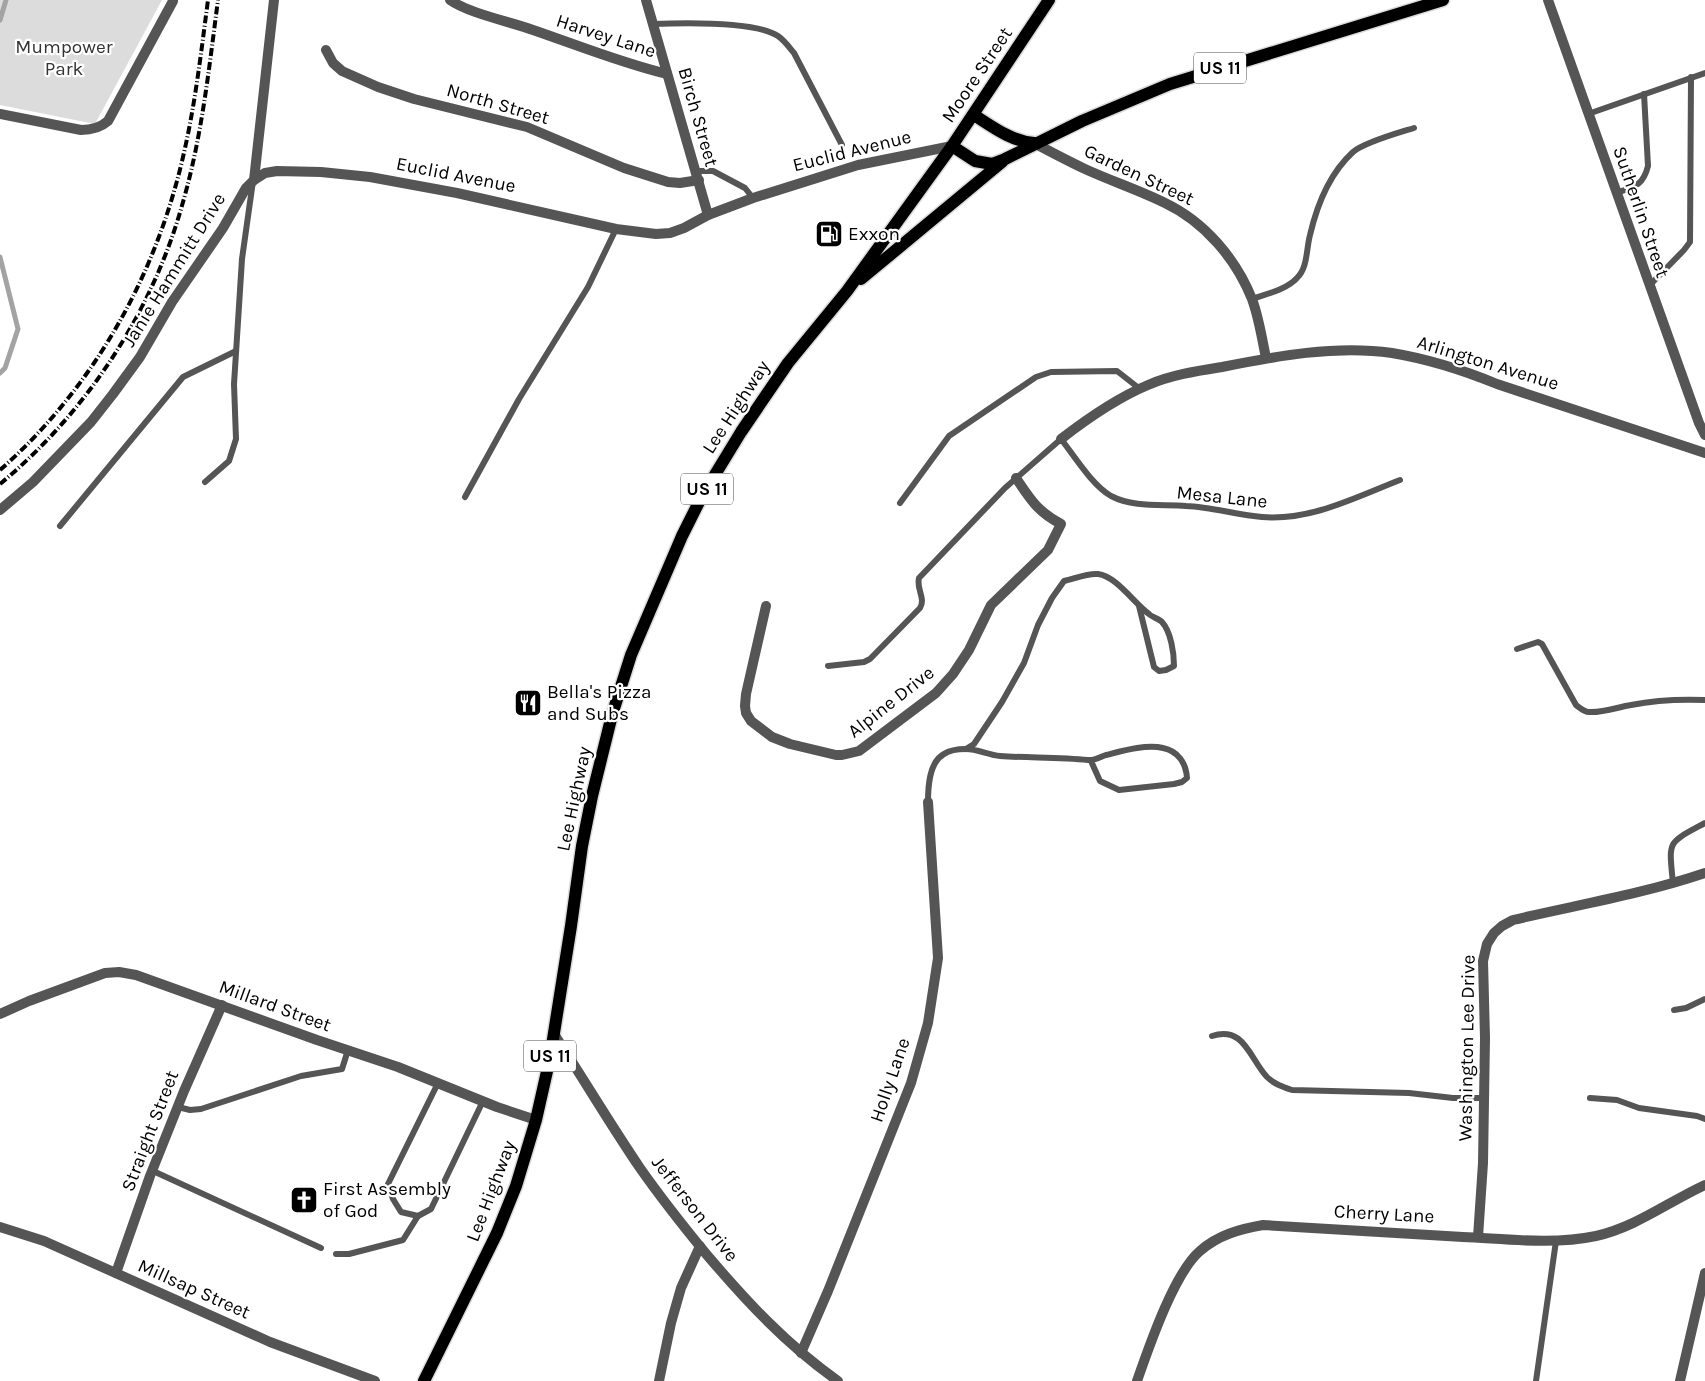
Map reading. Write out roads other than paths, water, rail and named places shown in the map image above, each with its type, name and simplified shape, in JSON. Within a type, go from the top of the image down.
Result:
[{"type":"main road","name":"Moore Street","points":[[952,146],[1049,0]]},
{"type":"main road","name":"US 11","points":[[952,146],[975,161],[992,164],[1034,143],[1170,84],[1443,0]]},
{"type":"main road","points":[[974,115],[1012,139],[1020,142],[1034,143]]},
{"type":"main road","name":"Lee Highway","points":[[424,1381],[497,1233],[516,1186],[536,1120],[554,1034],[582,846],[592,796],[612,715],[631,655],[670,563],[702,496],[741,432],[788,363],[847,291],[952,146]]},
{"type":"main road","points":[[847,291],[1005,159]]},
{"type":"street","points":[[254,180],[274,0]]},
{"type":"street","name":"Harvey Lane","points":[[450,0],[461,6],[643,68],[667,74]]},
{"type":"street","name":"Birch Street","points":[[646,0],[708,215]]},
{"type":"street","name":"Sutherlin Street","points":[[1548,0],[1649,286],[1705,435]]},
{"type":"street","points":[[0,114],[81,130],[92,130],[102,126],[108,121],[174,1]]},
{"type":"street","name":"North Street","points":[[326,50],[333,63],[342,71],[378,87],[414,99],[527,127],[624,168],[668,182],[680,184],[697,176]]},
{"type":"street","name":"Garden Street","points":[[1034,143],[1083,168],[1166,203],[1202,227],[1226,252],[1240,274],[1252,300],[1266,358]]},
{"type":"street","name":"Euclid Avenue","points":[[254,180],[265,173],[277,171],[321,172],[370,178],[457,193],[616,229],[656,234],[670,233],[708,215],[753,198],[858,165],[952,146]]},
{"type":"street","name":"Janie Hammitt Drive","points":[[0,510],[33,482],[91,422],[113,394],[140,357],[172,302],[223,228],[246,188],[254,180]]},
{"type":"street","name":"Arlington Avenue","points":[[1061,439],[1105,408],[1150,384],[1183,374],[1266,358],[1344,351],[1389,353],[1416,357],[1464,371],[1497,384],[1705,452]]},
{"type":"street","name":"Alpine Drive","points":[[766,606],[746,694],[746,713],[751,721],[772,737],[790,744],[836,755],[859,752],[936,693],[953,674],[969,650],[991,605],[1052,545],[1062,524],[1046,516],[1036,507],[1016,478]]},
{"type":"street","name":"Holly Lane","points":[[801,1353],[828,1291],[911,1083],[928,1023],[938,958],[928,802]]},
{"type":"street","name":"Washington Lee Drive","points":[[1478,1237],[1484,1098],[1483,961],[1487,944],[1494,933],[1513,920],[1673,884],[1705,872]]},
{"type":"street","name":"Millard Street","points":[[0,1014],[29,1001],[105,974],[119,972],[136,975],[398,1066],[483,1101],[536,1120]]},
{"type":"street","name":"Straight Street","points":[[116,1273],[152,1171],[222,1005]]},
{"type":"street","name":"Jefferson Drive","points":[[554,1034],[639,1167],[700,1246],[772,1327],[801,1353],[838,1381]]},
{"type":"street","name":"Cherry Lane","points":[[1137,1381],[1156,1330],[1183,1273],[1196,1254],[1218,1238],[1240,1229],[1263,1225],[1556,1241],[1596,1236],[1618,1230],[1646,1217],[1682,1195],[1705,1185]]},
{"type":"street","name":"Millsap Street","points":[[1,1228],[44,1241],[270,1342],[375,1381]]},
{"type":"street","points":[[659,1381],[671,1323],[681,1288],[700,1246]]},
{"type":"street","points":[[1680,1381],[1705,1273]]},
{"type":"lane","points":[[653,24],[686,22],[752,28],[777,36],[794,53],[842,145]]},
{"type":"lane","points":[[1588,114],[1705,73]]},
{"type":"lane","points":[[1649,286],[1690,242],[1691,77]]},
{"type":"lane","points":[[1616,193],[1635,187],[1646,176],[1648,166],[1644,94]]},
{"type":"lane","points":[[1252,300],[1288,285],[1297,278],[1304,268],[1315,213],[1327,186],[1354,151],[1414,128]]},
{"type":"lane","points":[[697,176],[713,171],[745,188],[753,198]]},
{"type":"lane","points":[[205,482],[229,461],[236,439],[234,384],[242,259],[254,180]]},
{"type":"lane","points":[[465,497],[519,399],[588,287],[616,229]]},
{"type":"lane","points":[[60,526],[183,377],[236,352]]},
{"type":"lane","points":[[900,503],[950,436],[1036,377],[1051,372],[1117,371],[1140,389]]},
{"type":"lane","points":[[828,666],[864,662],[870,659],[923,604],[918,582],[919,578],[1005,488],[1061,439]]},
{"type":"lane","name":"Mesa Lane","points":[[1061,439],[1099,487],[1112,496],[1127,502],[1187,506],[1275,518],[1322,511],[1400,480]]},
{"type":"lane","points":[[966,749],[974,744],[1002,702],[1024,663],[1052,598],[1064,581],[1098,574],[1109,578],[1150,616],[1162,622],[1168,634],[1174,666],[1158,671],[1154,666],[1139,606]]},
{"type":"lane","points":[[1516,649],[1533,642],[1542,644],[1576,705],[1583,711],[1599,711],[1684,698],[1705,700]]},
{"type":"lane","points":[[928,802],[928,787],[934,764],[946,752],[966,749],[1002,756],[1078,758],[1091,761],[1107,755],[1147,747],[1164,748],[1179,756],[1186,770],[1187,778],[1182,782],[1174,784],[1119,790],[1100,781],[1091,761]]},
{"type":"lane","points":[[1673,884],[1670,852],[1672,845],[1678,837],[1705,823]]},
{"type":"lane","points":[[1674,1010],[1686,1008],[1705,999]]},
{"type":"lane","points":[[1212,1036],[1226,1034],[1234,1036],[1243,1042],[1267,1077],[1278,1085],[1292,1090],[1409,1093],[1453,1098],[1484,1098]]},
{"type":"lane","points":[[178,1107],[190,1110],[201,1108],[301,1076],[342,1069],[348,1050]]},
{"type":"lane","points":[[418,1216],[401,1212],[393,1199],[388,1184],[438,1083]]},
{"type":"lane","points":[[1590,1098],[1617,1100],[1639,1108],[1697,1116],[1705,1119]]},
{"type":"lane","points":[[336,1254],[349,1254],[403,1240],[418,1216],[431,1209],[483,1101]]},
{"type":"lane","points":[[152,1171],[321,1248]]},
{"type":"lane","points":[[1536,1381],[1556,1241]]},
{"type":"waterway","points":[[0,20],[6,0]]},
{"type":"waterway","points":[[0,257],[18,329],[5,368],[0,373]]},
{"type":"railway","points":[[0,470],[64,404],[116,328],[137,288],[156,245],[171,202],[183,157],[194,99],[208,0]]},
{"type":"railway","points":[[0,484],[32,456],[88,392],[113,357],[135,320],[154,282],[170,242],[190,177],[204,102],[218,0]]},
{"type":"place","name":"Exxon","points":[[829,234]]},
{"type":"place","name":"Bella's Pizza and Subs","points":[[528,703]]},
{"type":"place","name":"First Assembly of God","points":[[304,1200]]},
{"type":"park label","name":"Mumpower Park","points":[[64,58]]}]
